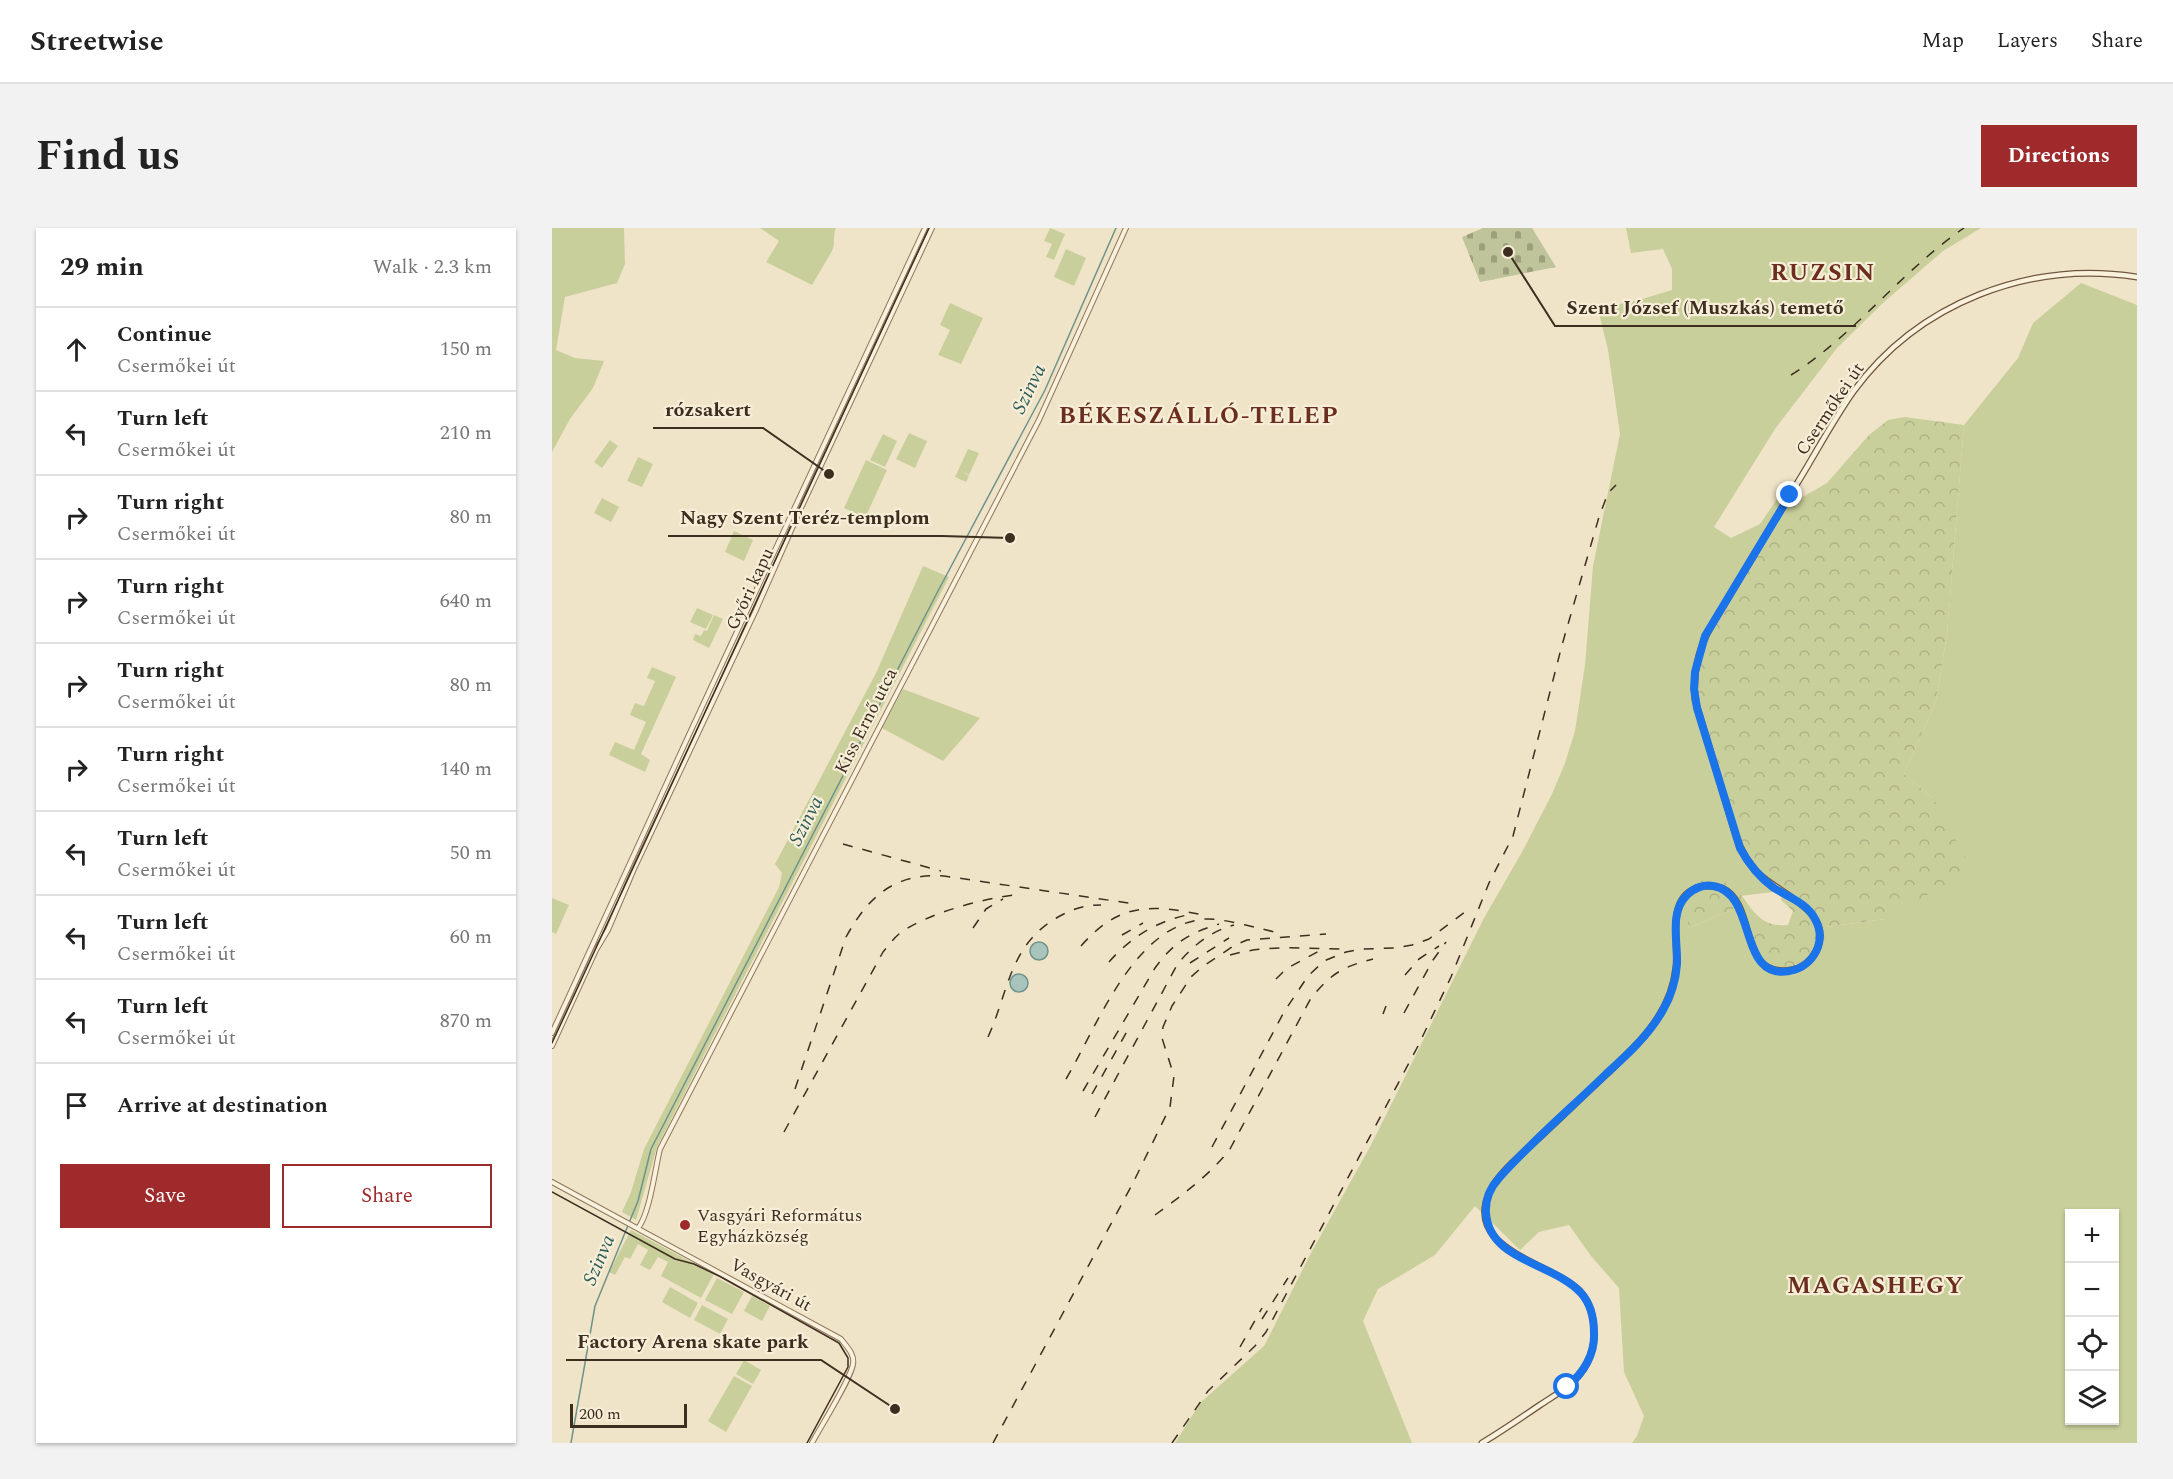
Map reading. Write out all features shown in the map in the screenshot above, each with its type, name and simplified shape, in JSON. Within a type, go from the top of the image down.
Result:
[{"type":"main road","name":"Csermőkei út","points":[[1482,1443],[1575,1380],[1589,1359],[1594,1339],[1590,1308],[1580,1292],[1562,1278],[1509,1250],[1492,1235],[1486,1215],[1488,1195],[1496,1181],[1518,1158],[1653,1025],[1667,1002],[1674,982],[1677,964],[1677,914],[1684,897],[1694,889],[1705,886],[1720,888],[1731,895],[1740,909],[1756,956],[1770,968],[1789,970],[1799,968],[1813,956],[1819,942],[1819,927],[1810,911],[1774,888],[1757,872],[1743,853],[1736,836],[1695,700],[1695,672],[1705,636],[1853,392],[1896,345],[1927,322],[1968,299],[2010,284],[2063,271],[2137,277]]},
{"type":"street","name":"Győri kapu","points":[[552,1034],[708,697],[732,638],[758,590],[882,316],[925,228]]},
{"type":"street","name":"Győri kapu","points":[[552,1046],[932,228]]},
{"type":"street","name":"Kiss Ernő utca","points":[[638,1228],[649,1197],[660,1149],[1039,420],[1126,228]]},
{"type":"street","name":"Vasgyári út","points":[[552,1182],[841,1339],[850,1351],[854,1362],[812,1443]]},
{"type":"green space","points":[[552,228],[624,228],[625,264],[617,283],[565,297],[556,350],[575,358],[604,361],[593,388],[570,419],[552,452]]},
{"type":"green space","points":[[760,228],[836,228],[832,251],[812,285],[766,262],[779,241]]},
{"type":"green space","points":[[1050,228],[1065,234],[1054,260],[1046,257],[1052,244],[1044,241]]},
{"type":"green space","points":[[1483,228],[1532,228],[1556,267],[1480,282],[1462,237]]},
{"type":"green space","points":[[1626,228],[1981,228],[1943,251],[1883,303],[1837,348],[1775,429],[1714,527],[1731,538],[1760,524],[1784,489],[1790,495],[1712,625],[1767,882],[1773,892],[1740,896],[1730,885],[1684,904],[1689,928],[1736,908],[1750,952],[1767,970],[1794,975],[1814,960],[1826,927],[1885,919],[1933,798],[1904,774],[1936,701],[1947,634],[1964,425],[2018,358],[2033,323],[2081,283],[2137,305],[2137,1443],[1632,1443],[1644,1416],[1624,1372],[1619,1288],[1591,1256],[1569,1225],[1539,1232],[1520,1250],[1475,1206],[1435,1255],[1378,1289],[1363,1321],[1412,1443],[1175,1443],[1200,1403],[1264,1346],[1311,1253],[1371,1145],[1484,918],[1552,794],[1565,763],[1575,731],[1585,665],[1593,566],[1620,434],[1608,350],[1598,309],[1672,290],[1672,269],[1663,249],[1631,253]]},
{"type":"green space","points":[[1066,249],[1086,258],[1074,286],[1054,277]]},
{"type":"green space","points":[[950,303],[983,318],[961,364],[938,355],[950,330],[940,325]]},
{"type":"green space","points":[[1905,417],[1964,425],[1947,634],[1936,701],[1904,774],[1933,798],[1972,870],[1885,919],[1826,927],[1823,945],[1818,956],[1794,975],[1767,970],[1750,952],[1736,908],[1689,928],[1685,914],[1685,897],[1688,890],[1699,881],[1706,880],[1729,884],[1766,922],[1788,925],[1793,911],[1781,900],[1782,892],[1757,872],[1740,848],[1697,708],[1695,672],[1705,636],[1782,509],[1827,483],[1869,435],[1888,420]]},
{"type":"green space","points":[[909,433],[927,441],[915,468],[896,459]]},
{"type":"green space","points":[[883,434],[897,441],[885,467],[870,460]]},
{"type":"green space","points":[[610,440],[618,446],[602,468],[594,462]]},
{"type":"green space","points":[[968,449],[979,453],[969,475],[961,471],[969,476],[966,482],[955,477]]},
{"type":"green space","points":[[638,457],[653,464],[642,487],[627,481]]},
{"type":"green space","points":[[866,460],[887,470],[865,518],[844,508]]},
{"type":"green space","points":[[602,498],[619,507],[611,522],[594,513]]},
{"type":"green space","points":[[734,531],[753,540],[744,561],[725,552]]},
{"type":"green space","points":[[923,566],[949,577],[657,1147],[636,1220],[622,1212],[631,1192],[644,1149],[779,887],[782,873],[775,864],[876,673]]},
{"type":"green space","points":[[697,608],[713,615],[706,629],[690,622]]},
{"type":"green space","points":[[714,615],[723,619],[709,648],[693,640],[695,634],[701,636],[704,630],[707,631]]},
{"type":"green space","points":[[652,667],[676,677],[641,754],[650,760],[645,772],[609,755],[615,742],[634,750],[646,722],[630,715],[635,703],[644,706],[655,681],[647,678]]},
{"type":"green space","points":[[903,689],[980,718],[943,761],[882,728]]},
{"type":"green space","points":[[552,898],[569,905],[556,934],[552,932]]},
{"type":"green space","points":[[631,1230],[714,1274],[701,1298],[661,1276],[668,1262],[658,1257],[650,1270],[640,1265],[648,1250],[638,1244],[630,1259],[625,1257],[615,1275],[609,1272]]},
{"type":"green space","points":[[717,1278],[744,1292],[732,1314],[705,1300]]},
{"type":"green space","points":[[670,1287],[698,1303],[690,1318],[662,1302]]},
{"type":"green space","points":[[752,1296],[770,1306],[762,1321],[744,1311]]},
{"type":"green space","points":[[702,1305],[728,1319],[720,1334],[694,1320]]},
{"type":"green space","points":[[744,1360],[761,1370],[753,1384],[736,1374]]},
{"type":"green space","points":[[734,1376],[752,1386],[726,1432],[708,1421]]},
{"type":"water","points":[[1035,942],[1043,942],[1048,947],[1046,958],[1035,960],[1030,955],[1030,947]]},
{"type":"water","points":[[1019,974],[1025,977],[1028,983],[1025,989],[1019,992],[1013,989],[1010,983],[1013,977]]},
{"type":"waterway","name":"Szinva","points":[[571,1443],[595,1306],[638,1201],[651,1149],[938,591],[1045,390],[1116,228]]},
{"type":"tram line","points":[[552,1043],[929,228]]},
{"type":"tram line","points":[[552,1192],[675,1259],[694,1264],[721,1277],[839,1343],[848,1358],[848,1367],[807,1443]]},
{"type":"railway","points":[[1791,375],[1836,341],[1919,263],[1964,228]]},
{"type":"railway","points":[[1172,1443],[1208,1391],[1255,1346],[1266,1332],[1418,1046],[1451,977],[1489,883],[1513,836],[1562,645],[1599,517],[1608,493],[1616,485]]},
{"type":"railway","points":[[843,844],[941,871]]},
{"type":"railway","points":[[795,1089],[846,937],[874,899],[897,883],[911,878],[944,876],[1135,904]]},
{"type":"railway","points":[[784,1132],[883,952],[895,938],[910,927],[938,914],[970,904],[1014,895]]},
{"type":"railway","points":[[973,928],[986,909],[1003,899]]},
{"type":"railway","points":[[988,1037],[1013,970],[1029,941],[1042,928],[1063,914],[1084,907],[1101,905]]},
{"type":"railway","points":[[1081,946],[1110,920],[1125,913],[1155,909],[1208,916]]},
{"type":"railway","points":[[1212,1147],[1284,1012],[1308,976],[1324,961],[1346,952],[1396,948],[1429,939],[1469,909]]},
{"type":"railway","points":[[1109,962],[1134,938],[1164,922],[1187,915]]},
{"type":"railway","points":[[1066,1079],[1121,981],[1138,958],[1158,939],[1181,925],[1206,919],[1279,933]]},
{"type":"railway","points":[[1122,935],[1143,923]]},
{"type":"railway","points":[[1083,1091],[1162,959],[1182,940],[1219,924]]},
{"type":"railway","points":[[1095,1117],[1177,965],[1202,940],[1234,925]]},
{"type":"railway","points":[[993,1443],[1133,1183],[1170,1107],[1174,1076],[1162,1038],[1163,1027],[1172,1006],[1191,977],[1235,945],[1247,940],[1326,934]]},
{"type":"railway","points":[[1190,963],[1229,938]]},
{"type":"railway","points":[[1404,1013],[1433,960],[1446,942]]},
{"type":"railway","points":[[1405,975],[1419,959],[1439,946]]},
{"type":"railway","points":[[1230,955],[1273,948],[1346,949]]},
{"type":"railway","points":[[1276,979],[1286,969],[1319,951],[1324,951]]},
{"type":"railway","points":[[1155,1215],[1204,1176],[1230,1149],[1311,998],[1325,982],[1338,972],[1373,959]]},
{"type":"railway","points":[[1383,1014],[1386,1006]]},
{"type":"railway","points":[[1092,1094],[1130,1026]]},
{"type":"railway","points":[[1262,1319],[1288,1278]]},
{"type":"railway","points":[[1240,1347],[1262,1308]]},
{"type":"place","name":"Szent József (Muszkás) temető","points":[[1508,252]]},
{"type":"place","name":"rózsakert","points":[[829,474]]},
{"type":"place","name":"Nagy Szent Teréz-templom","points":[[1010,538]]},
{"type":"place","name":"Vasgyári Református Egyházközség","points":[[685,1225]]},
{"type":"place","name":"Factory Arena skate park","points":[[895,1409]]},
{"type":"district","name":"RUZSIN","points":[[1823,273]]},
{"type":"district","name":"BÉKESZÁLLÓ-TELEP","points":[[1199,416]]},
{"type":"district","name":"MAGASHEGY","points":[[1876,1286]]},
{"type":"route","points":[[1567,1387],[1586,1366],[1594,1345],[1590,1308],[1584,1297],[1571,1284],[1509,1250],[1492,1235],[1485,1210],[1490,1190],[1518,1158],[1653,1025],[1667,1002],[1674,982],[1677,964],[1677,914],[1680,904],[1689,892],[1700,887],[1712,886],[1725,890],[1731,895],[1740,909],[1756,956],[1770,968],[1778,970],[1799,968],[1813,956],[1819,942],[1819,927],[1810,911],[1767,882],[1740,848],[1700,720],[1694,689],[1695,672],[1705,636],[1790,495]]}]
